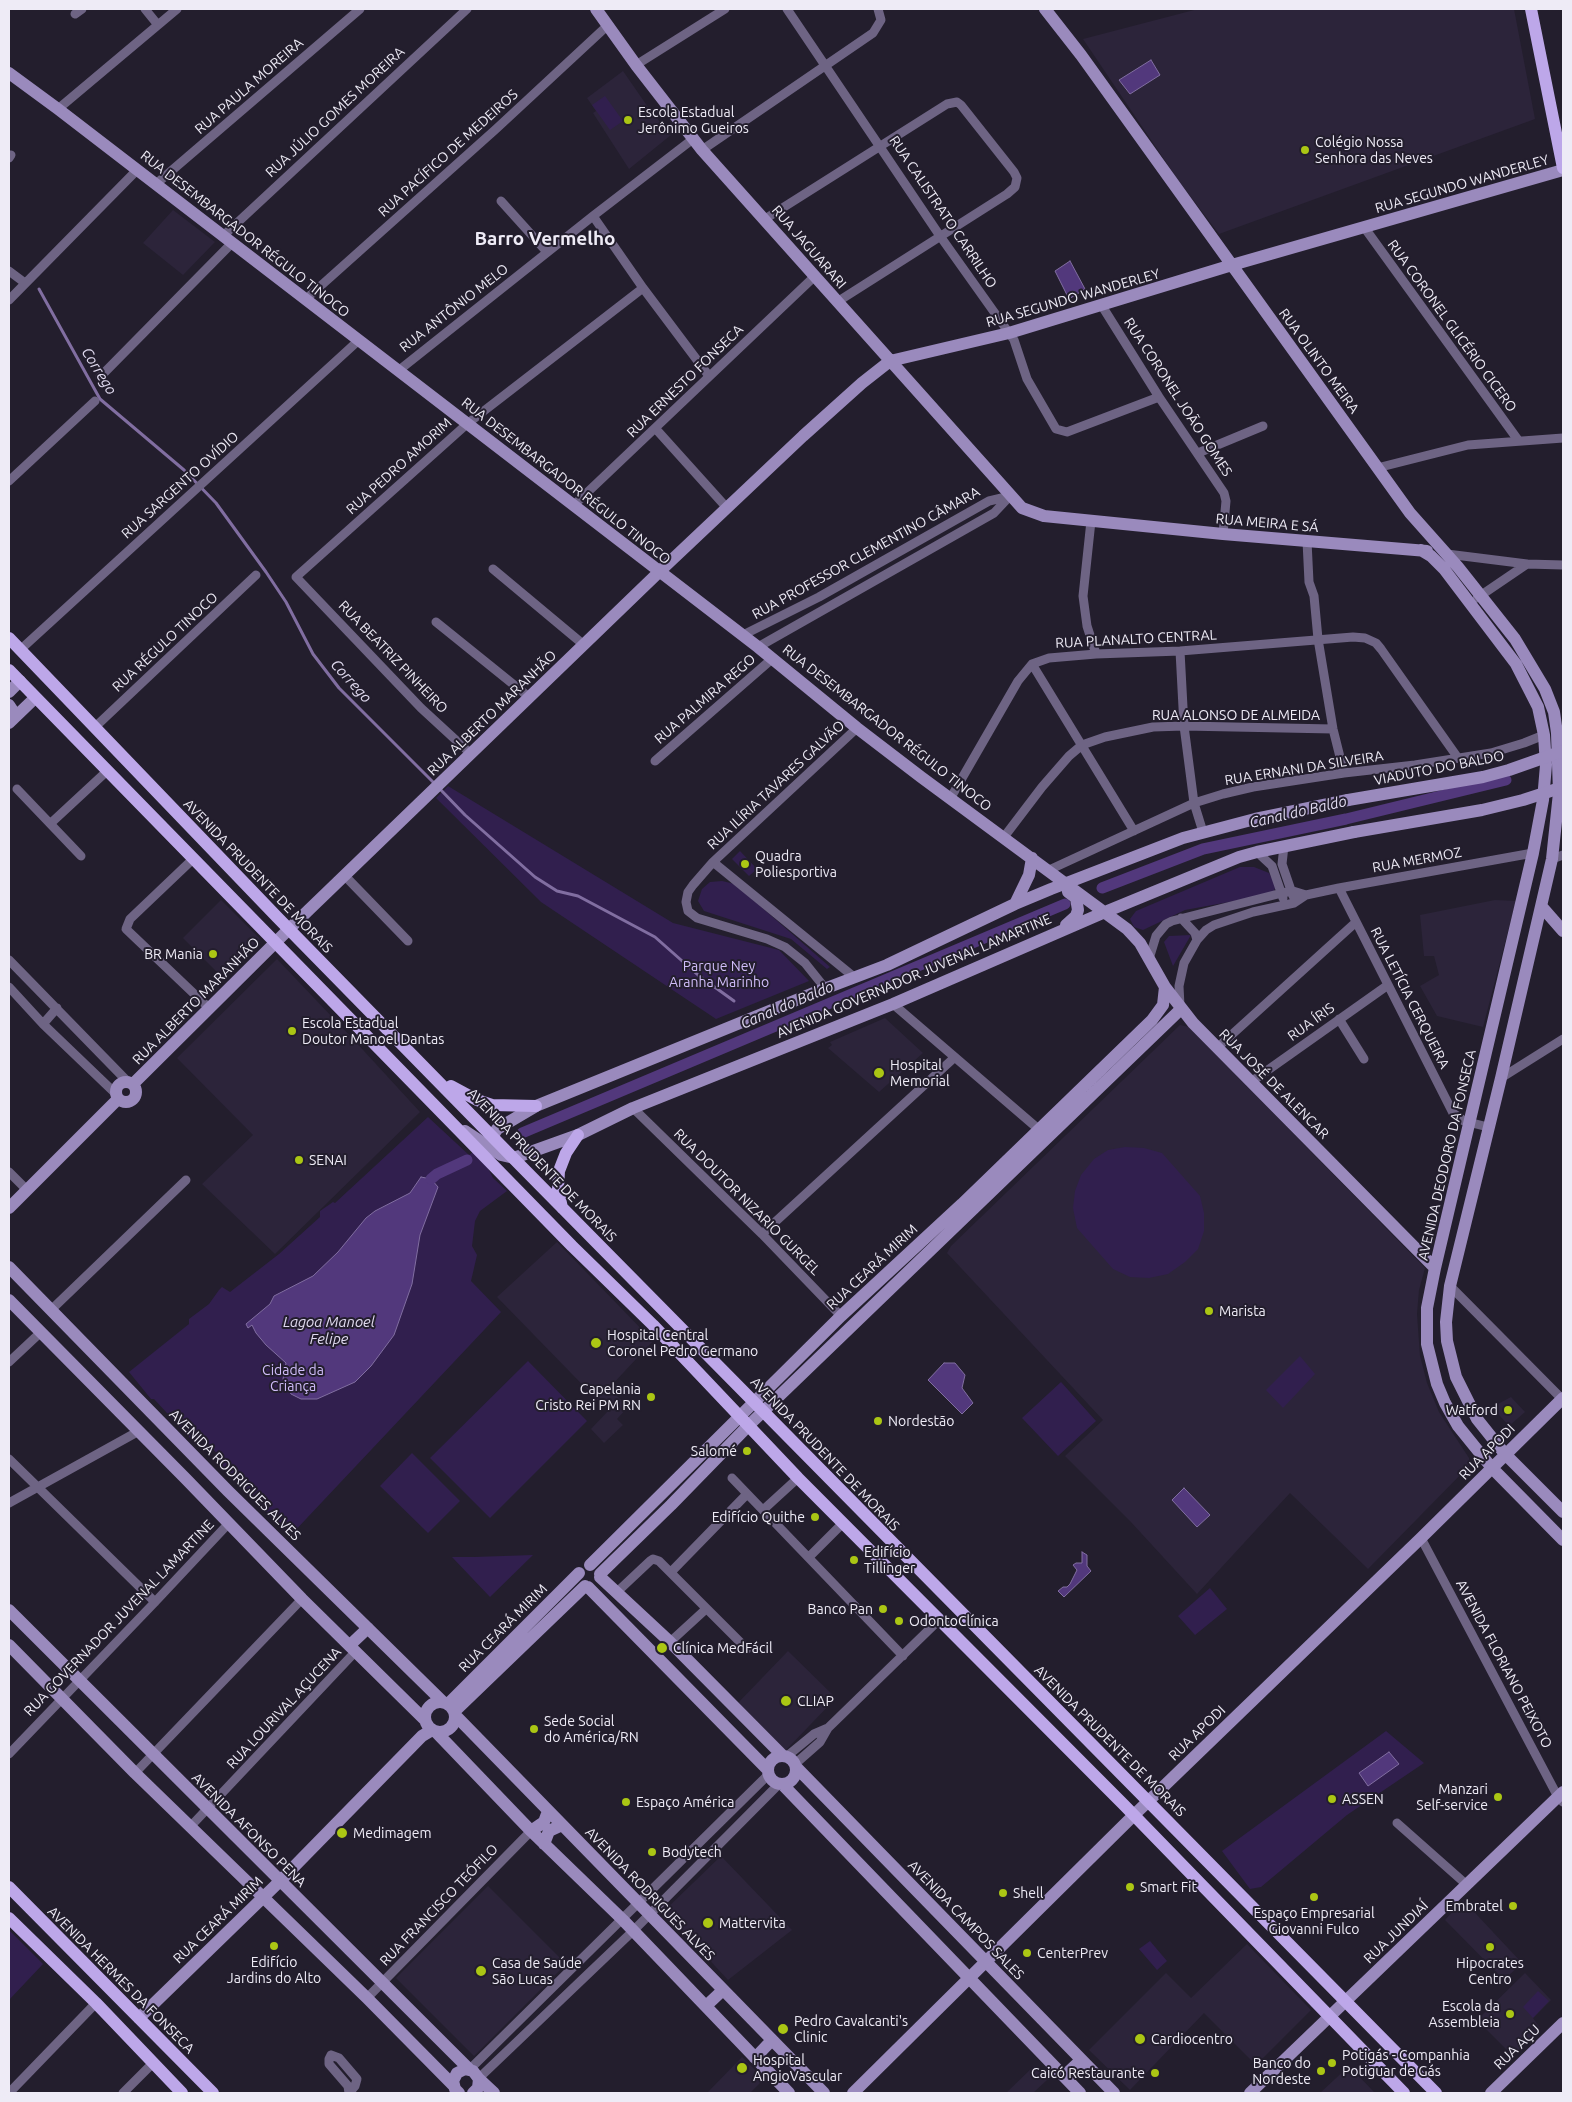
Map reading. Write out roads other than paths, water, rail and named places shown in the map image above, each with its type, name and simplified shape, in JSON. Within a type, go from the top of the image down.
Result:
[{"type":"main road","name":"RUA JAGUARARI","points":[[596,9],[636,65],[702,150],[1010,496]]},
{"type":"main road","name":"RUA OLINTO MEIRA","points":[[1045,9],[1410,513],[1447,554],[1476,599]]},
{"type":"main road","points":[[1531,9],[1557,106],[1563,169]]},
{"type":"main road","name":"RUA DESEMBARGADOR RÉGULO TINOCO","points":[[9,73],[773,658],[857,728],[950,799],[1105,912]]},
{"type":"main road","name":"RUA SEGUNDO WANDERLEY","points":[[659,572],[810,429],[862,383],[890,362],[1009,333],[1232,265],[1563,169]]},
{"type":"main road","name":"RUA MEIRA E SÁ","points":[[1010,496],[1022,508],[1033,513],[1091,521],[1447,554]]},
{"type":"main road","name":"RUA OLINTO MEIRA","points":[[1420,550],[1438,562],[1515,639],[1545,690],[1554,712],[1551,734]]},
{"type":"main road","name":"RUA ALBERTO MARANHÃO","points":[[9,1208],[117,1096],[118,1084],[130,1083],[210,1008],[289,929],[659,572]]},
{"type":"main road","name":"AVENIDA PRUDENTE DE MORAIS","points":[[9,638],[289,929],[562,1208],[1436,2093]]},
{"type":"main road","points":[[9,670],[106,772],[653,1325],[798,1478],[1134,1815],[1404,2093]]},
{"type":"main road","points":[[9,692],[20,681]]},
{"type":"main road","points":[[11,721],[35,698]]},
{"type":"main road","points":[[9,705],[13,711],[11,721]]},
{"type":"main road","points":[[1551,734],[1559,793],[1557,857],[1542,908],[1512,1028],[1450,1286],[1446,1322],[1447,1341],[1456,1377],[1477,1419],[1505,1454],[1563,1512]]},
{"type":"main road","name":"AVENIDA DEODORO DA FONSECA","points":[[1551,734],[1543,800],[1533,853],[1427,1308],[1428,1344],[1431,1364],[1445,1403],[1478,1453],[1563,1540]]},
{"type":"main road","name":"VIADUTO DO BALDO","points":[[1348,800],[1482,777],[1525,765],[1563,751]]},
{"type":"main road","name":"AVENIDA GOVERNADOR JUVENAL LAMARTINE","points":[[514,1158],[578,1135],[633,1108],[893,1004],[1105,912],[1257,852],[1354,832],[1482,810],[1523,800],[1563,787]]},
{"type":"main road","name":"AVENIDA GOVERNADOR JUVENAL LAMARTINE","points":[[493,1136],[502,1125],[536,1106],[925,948],[1015,904],[1164,844],[1256,819],[1348,800]]},
{"type":"main road","points":[[1015,904],[1029,875],[1032,858]]},
{"type":"main road","points":[[1051,889],[1071,893],[1076,898],[1078,905],[1076,916],[1054,934]]},
{"type":"main road","points":[[1542,908],[1563,931]]},
{"type":"main road","name":"RUA JOSÉ DE ALENCAR","points":[[1105,912],[1135,936],[1165,987],[1181,1009],[1217,1048],[1435,1268]]},
{"type":"main road","name":"RUA CEARÁ MIRIM","points":[[590,1565],[759,1407],[1043,1133],[1158,1013],[1164,1000],[1165,987]]},
{"type":"main road","name":"RUA CEARÁ MIRIM","points":[[759,1407],[842,1316],[1181,1009]]},
{"type":"main road","points":[[1494,1024],[1512,1028]]},
{"type":"main road","points":[[426,1069],[459,1092],[477,1100],[499,1106],[536,1106]]},
{"type":"main road","name":"RUA ALBERTO MARANHÃO","points":[[117,1096],[125,1102],[133,1099],[136,1092],[130,1083]]},
{"type":"main road","points":[[442,1112],[493,1150],[501,1155],[514,1158]]},
{"type":"main road","points":[[562,1208],[558,1189],[559,1170],[566,1153],[578,1135]]},
{"type":"main road","points":[[493,1136],[493,1150],[496,1163],[506,1178]]},
{"type":"main road","points":[[1450,1208],[1454,1204],[1459,1204],[1463,1206],[1467,1215]]},
{"type":"main road","name":"AVENIDA RODRIGUES ALVES","points":[[9,1266],[27,1286],[55,1306],[61,1321],[228,1491],[450,1708],[824,2093]]},
{"type":"main road","points":[[27,1286],[22,1285],[17,1289],[12,1295],[11,1302],[214,1507],[302,1599],[353,1648],[428,1729],[634,1931],[790,2093]]},
{"type":"main road","points":[[43,1334],[58,1334],[61,1321]]},
{"type":"main road","points":[[653,1325],[660,1323],[667,1325],[704,1350]]},
{"type":"main road","name":"RUA APODI","points":[[854,2093],[1148,1801],[1563,1399]]},
{"type":"main road","points":[[124,1416],[131,1416],[139,1411],[141,1402]]},
{"type":"main road","name":"RUA CEARÁ MIRIM","points":[[600,1575],[671,1505],[744,1421]]},
{"type":"main road","points":[[214,1507],[218,1495],[228,1491]]},
{"type":"main road","points":[[885,1566],[900,1551]]},
{"type":"main road","points":[[586,1586],[595,1585],[600,1575],[597,1568],[590,1565],[583,1567],[579,1573],[580,1581],[768,1772],[771,1779],[781,1785],[869,1874],[1080,2093]]},
{"type":"main road","name":"RUA CEARÁ MIRIM","points":[[450,1708],[579,1573]]},
{"type":"main road","name":"AVENIDA CAMPOS SALES","points":[[600,1575],[790,1761],[1114,2093]]},
{"type":"main road","name":"RUA CEARÁ MIRIM","points":[[450,1708],[586,1586]]},
{"type":"main road","name":"AVENIDA AFONSO PENA","points":[[9,1610],[279,1882],[494,2093]]},
{"type":"main road","points":[[353,1648],[368,1628]]},
{"type":"main road","points":[[9,1645],[135,1773],[367,1998],[454,2090]]},
{"type":"main road","points":[[992,1673],[1007,1658]]},
{"type":"main road","points":[[433,1703],[450,1708],[453,1724],[450,1728],[446,1731],[428,1729],[424,1715],[429,1706],[433,1703]]},
{"type":"main road","name":"RUA CEARÁ MIRIM","points":[[139,2018],[279,1882],[428,1729]]},
{"type":"main road","points":[[768,1772],[771,1762],[790,1761],[795,1778],[788,1784],[781,1785]]},
{"type":"main road","name":"RUA JUNDIAÍ","points":[[1250,2093],[1561,1797]]},
{"type":"main road","points":[[531,1831],[544,1822],[548,1811]]},
{"type":"main road","points":[[544,1844],[549,1831],[562,1825]]},
{"type":"main road","points":[[869,1874],[885,1859]]},
{"type":"main road","name":"AVENIDA HERMES DA FONSECA","points":[[9,1887],[213,2093]]},
{"type":"main road","points":[[9,1918],[96,2003],[182,2093]]},
{"type":"main road","points":[[706,2006],[723,1990]]},
{"type":"main road","name":"RUA AÇU","points":[[1491,2093],[1563,2023]]},
{"type":"main road","points":[[755,2058],[772,2040]]},
{"type":"main road","points":[[1064,2076],[1082,2060]]},
{"type":"main road","points":[[454,2090],[453,2081],[457,2072],[465,2069],[474,2074],[478,2088],[473,2093]]},
{"type":"street","points":[[145,9],[158,25]]},
{"type":"street","points":[[58,109],[177,9]]},
{"type":"street","name":"RUA PAULA MOREIRA","points":[[156,184],[360,9]]},
{"type":"street","name":"RUA JÚLIO GOMES MOREIRA","points":[[100,377],[228,239],[467,9]]},
{"type":"street","points":[[636,65],[725,9]]},
{"type":"street","name":"RUA CALISTRATO CARRILHO","points":[[787,9],[881,145],[940,236],[1017,345],[1027,379],[1056,428],[1067,432],[1160,397]]},
{"type":"street","points":[[702,150],[873,33],[880,24],[879,11]]},
{"type":"street","name":"RUA PACÍFICO DE MEDEIROS","points":[[306,299],[496,129],[607,26]]},
{"type":"street","points":[[765,219],[947,104],[957,102],[961,105],[1014,172],[1017,183],[1007,194],[837,302]]},
{"type":"street","name":"RUA ANTÔNIO MELO","points":[[398,370],[693,139]]},
{"type":"street","points":[[9,300],[137,170]]},
{"type":"street","points":[[501,201],[547,252]]},
{"type":"street","points":[[593,216],[643,288],[709,376]]},
{"type":"street","name":"RUA CORONEL GLICÉRIO CICERO","points":[[1364,227],[1518,440]]},
{"type":"street","points":[[9,270],[25,283]]},
{"type":"street","name":"RUA ERNESTO FONSECA","points":[[574,506],[815,276]]},
{"type":"street","name":"RUA PEDRO AMORIM","points":[[296,577],[467,424],[643,288]]},
{"type":"street","name":"RUA CORONEL JOÃO GOMES","points":[[1102,306],[1224,493],[1226,501],[1223,534]]},
{"type":"street","name":"RUA SARGENTO OVÍDIO","points":[[20,650],[359,340]]},
{"type":"street","points":[[9,481],[95,401]]},
{"type":"street","points":[[1198,454],[1264,426]]},
{"type":"street","points":[[655,428],[727,508]]},
{"type":"street","points":[[1377,468],[1468,445],[1563,438]]},
{"type":"street","name":"RUA PROFESSOR CLEMENTINO CÂMARA","points":[[743,635],[819,597],[989,501],[1010,496]]},
{"type":"street","name":"RUA PROFESSOR CLEMENTINO CÂMARA","points":[[758,647],[994,513],[1010,496]]},
{"type":"street","points":[[1091,521],[1083,596],[1086,626],[1096,654]]},
{"type":"street","points":[[924,538],[930,549]]},
{"type":"street","points":[[1307,541],[1309,582],[1314,596],[1318,639],[1333,729],[1344,773]]},
{"type":"street","name":"RUA MEIRA E SÁ","points":[[1447,554],[1527,564],[1563,565]]},
{"type":"street","points":[[1476,599],[1527,564]]},
{"type":"street","points":[[493,569],[584,644]]},
{"type":"street","name":"RUA RÉGULO TINOCO","points":[[94,728],[256,576]]},
{"type":"street","name":"RUA BEATRIZ PINHEIRO","points":[[296,577],[421,708],[471,754]]},
{"type":"street","points":[[819,597],[827,609]]},
{"type":"street","points":[[436,622],[529,697]]},
{"type":"street","name":"RUA PLANALTO CENTRAL","points":[[1032,664],[1049,658],[1180,651],[1353,636],[1376,642],[1458,758]]},
{"type":"street","points":[[1180,651],[1184,726],[1194,803],[1203,832]]},
{"type":"street","name":"RUA PALMIRA REGO","points":[[656,761],[773,658]]},
{"type":"street","points":[[950,799],[1018,681],[1032,664],[1134,831]]},
{"type":"street","name":"RUA ALONSO DE ALMEIDA","points":[[1004,837],[1042,787],[1069,756],[1082,745],[1128,731],[1153,727],[1333,729]]},
{"type":"street","name":"RUA ILÍRIA TAVARES GALVÃO","points":[[825,988],[805,963],[785,947],[697,918],[688,911],[686,902],[688,892],[713,862],[857,728]]},
{"type":"street","name":"RUA ERNANI DA SILVEIRA","points":[[1049,870],[1194,803],[1253,788],[1344,773],[1415,766],[1491,753],[1551,734]]},
{"type":"street","points":[[51,823],[106,772]]},
{"type":"street","points":[[18,789],[80,856]]},
{"type":"street","points":[[1284,846],[1282,864],[1293,892],[1294,903]]},
{"type":"street","points":[[1257,852],[1272,866],[1284,904]]},
{"type":"street","name":"RUA MERMOZ","points":[[1181,1009],[1179,986],[1184,963],[1197,940],[1206,930],[1214,925],[1284,904],[1294,903],[1306,895],[1533,853]]},
{"type":"street","points":[[193,860],[130,919],[126,929],[210,1008]]},
{"type":"street","points":[[713,862],[854,977]]},
{"type":"street","points":[[345,876],[408,941]]},
{"type":"street","name":"RUA LETÍCIA CERQUEIRA","points":[[1339,888],[1355,923],[1453,1113],[1460,1119],[1488,1127]]},
{"type":"street","name":"RUA MERMOZ","points":[[1150,959],[1153,943],[1160,929],[1166,924],[1181,918],[1228,908],[1282,893],[1293,892],[1306,895]]},
{"type":"street","points":[[1181,918],[1195,933],[1197,940]]},
{"type":"street","points":[[1217,1048],[1355,923]]},
{"type":"street","points":[[9,960],[130,1083]]},
{"type":"street","name":"RUA ÍRIS","points":[[1251,1082],[1388,985]]},
{"type":"street","points":[[9,987],[43,1024],[117,1096]]},
{"type":"street","points":[[893,1004],[1043,1133]]},
{"type":"street","points":[[43,1024],[57,1008]]},
{"type":"street","points":[[1339,1019],[1364,1059]]},
{"type":"street","points":[[1501,1078],[1563,1039]]},
{"type":"street","points":[[762,1234],[955,1058]]},
{"type":"street","name":"RUA DOUTOR NIZARIO GURGEL","points":[[633,1108],[762,1234],[842,1316]]},
{"type":"street","points":[[9,1172],[27,1190]]},
{"type":"street","points":[[55,1306],[186,1180]]},
{"type":"street","points":[[1450,1286],[1563,1399]]},
{"type":"street","points":[[9,1362],[43,1334]]},
{"type":"street","points":[[9,1503],[139,1431]]},
{"type":"street","points":[[9,1459],[36,1488],[155,1602]]},
{"type":"street","points":[[732,1478],[903,1656]]},
{"type":"street","points":[[764,1510],[798,1478]]},
{"type":"street","points":[[671,1572],[747,1494]]},
{"type":"street","name":"RUA GOVERNADOR JUVENAL LAMARTINE","points":[[9,1754],[229,1523]]},
{"type":"street","points":[[809,1557],[843,1523]]},
{"type":"street","name":"AVENIDA FLORIANO PEIXOTO","points":[[1421,1538],[1561,1797]]},
{"type":"street","points":[[617,1592],[653,1559],[659,1561],[747,1649]]},
{"type":"street","points":[[135,1773],[302,1599]]},
{"type":"street","points":[[670,1642],[706,1609]]},
{"type":"street","points":[[790,1761],[820,1742],[828,1728],[939,1620]]},
{"type":"street","name":"RUA LOURIVAL AÇUCENA","points":[[190,1827],[353,1648]]},
{"type":"street","points":[[474,2074],[768,1772]]},
{"type":"street","points":[[474,2074],[634,1931],[781,1785]]},
{"type":"street","points":[[1397,1823],[1467,1885]]},
{"type":"street","name":"RUA FRANCISCO TEÓFILO","points":[[367,1998],[531,1831]]},
{"type":"street","points":[[9,2093],[96,2003]]},
{"type":"street","points":[[123,2093],[153,2063]]},
{"type":"water","points":[[1151,60],[1160,75],[1130,94],[1119,80]]},
{"type":"water","points":[[1070,261],[1085,289],[1069,299],[1055,271]]},
{"type":"water","name":"Lagoa Manoel Felipe","points":[[421,1177],[431,1179],[438,1187],[420,1235],[412,1284],[394,1335],[371,1366],[355,1382],[317,1399],[301,1399],[291,1394],[283,1379],[286,1363],[266,1345],[252,1325],[248,1328],[246,1324],[270,1304],[274,1296],[313,1276],[338,1252],[366,1218],[375,1211],[410,1193]]},
{"type":"water","points":[[944,1363],[955,1363],[965,1375],[962,1388],[973,1403],[962,1414],[928,1380]]},
{"type":"water","points":[[1184,1488],[1210,1515],[1197,1527],[1172,1500]]},
{"type":"water","points":[[1082,1552],[1087,1555],[1087,1566],[1091,1571],[1064,1597],[1058,1591],[1070,1584],[1077,1570],[1073,1565],[1082,1563]]},
{"type":"water","points":[[1389,1752],[1399,1764],[1368,1786],[1359,1773]]},
{"type":"waterway","name":"Corrego","points":[[39,289],[100,399],[184,470],[216,503],[286,602],[313,654],[339,688],[435,784]]},
{"type":"waterway","name":"Canal do Baldo","points":[[1102,888],[1203,849],[1346,819],[1506,780]]},
{"type":"waterway","name":"Corrego","points":[[439,788],[465,815],[535,877],[557,891],[578,896],[655,937],[698,975],[734,1001]]},
{"type":"waterway","name":"Canal do Baldo","points":[[522,1133],[1065,904]]},
{"type":"waterway","name":"Canal do Baldo","points":[[431,1179],[437,1174],[467,1160]]},
{"type":"place","name":"Escola Estadual Jerônimo Gueiros","points":[[628,120]]},
{"type":"place","name":"Colégio Nossa Senhora das Neves","points":[[1305,150]]},
{"type":"place","name":"Quadra Poliesportiva","points":[[745,864]]},
{"type":"place","name":"BR Mania","points":[[213,954]]},
{"type":"place","name":"Escola Estadual Doutor Manoel Dantas","points":[[292,1031]]},
{"type":"place","name":"Hospital Memorial","points":[[879,1073]]},
{"type":"place","name":"SENAI","points":[[299,1160]]},
{"type":"place","name":"Marista","points":[[1209,1311]]},
{"type":"place","name":"Hospital Central Coronel Pedro Germano","points":[[596,1343]]},
{"type":"place","name":"Capelania Cristo Rei PM RN","points":[[651,1397]]},
{"type":"place","name":"Watford","points":[[1508,1410]]},
{"type":"place","name":"Nordestão","points":[[878,1421]]},
{"type":"place","name":"Salomé","points":[[747,1451]]},
{"type":"place","name":"Edifício Quithe","points":[[815,1517]]},
{"type":"place","name":"Edifício Tillinger","points":[[854,1560]]},
{"type":"place","name":"Banco Pan","points":[[883,1609]]},
{"type":"place","name":"OdontoClínica","points":[[899,1621]]},
{"type":"place","name":"Clínica MedFácil","points":[[662,1648]]},
{"type":"place","name":"CLIAP","points":[[786,1701]]},
{"type":"place","name":"Sede Social do América/RN","points":[[534,1729]]},
{"type":"place","name":"Manzari Self-service","points":[[1498,1797]]},
{"type":"place","name":"ASSEN","points":[[1332,1799]]},
{"type":"place","name":"Espaço América","points":[[626,1802]]},
{"type":"place","name":"Medimagem","points":[[342,1833]]},
{"type":"place","name":"Bodytech","points":[[652,1852]]},
{"type":"place","name":"Smart Fit","points":[[1130,1887]]},
{"type":"place","name":"Shell","points":[[1003,1893]]},
{"type":"place","name":"Espaço Empresarial Giovanni Fulco","points":[[1314,1897]]},
{"type":"place","name":"Embratel","points":[[1513,1906]]},
{"type":"place","name":"Mattervita","points":[[708,1923]]},
{"type":"place","name":"Edifício Jardins do Alto","points":[[274,1946]]},
{"type":"place","name":"Hipocrates Centro","points":[[1490,1947]]},
{"type":"place","name":"CenterPrev","points":[[1027,1953]]},
{"type":"place","name":"Casa de Saúde São Lucas","points":[[481,1971]]},
{"type":"place","name":"Escola da Assembleia","points":[[1510,2014]]},
{"type":"place","name":"Pedro Cavalcanti's Clinic","points":[[783,2029]]},
{"type":"place","name":"Cardiocentro","points":[[1140,2039]]},
{"type":"place","name":"Potigás - Companhia Potiguar de Gás","points":[[1332,2063]]},
{"type":"place","name":"Hospital AngioVascular","points":[[742,2068]]},
{"type":"place","name":"Banco do Nordeste","points":[[1321,2071]]},
{"type":"place","name":"Caicó Restaurante","points":[[1155,2073]]},
{"type":"district","name":"Barro Vermelho","points":[[545,239]]},
{"type":"park label","name":"Parque Ney Aranha Marinho","points":[[719,974]]},
{"type":"park label","name":"Cidade da Criança","points":[[293,1378]]}]
